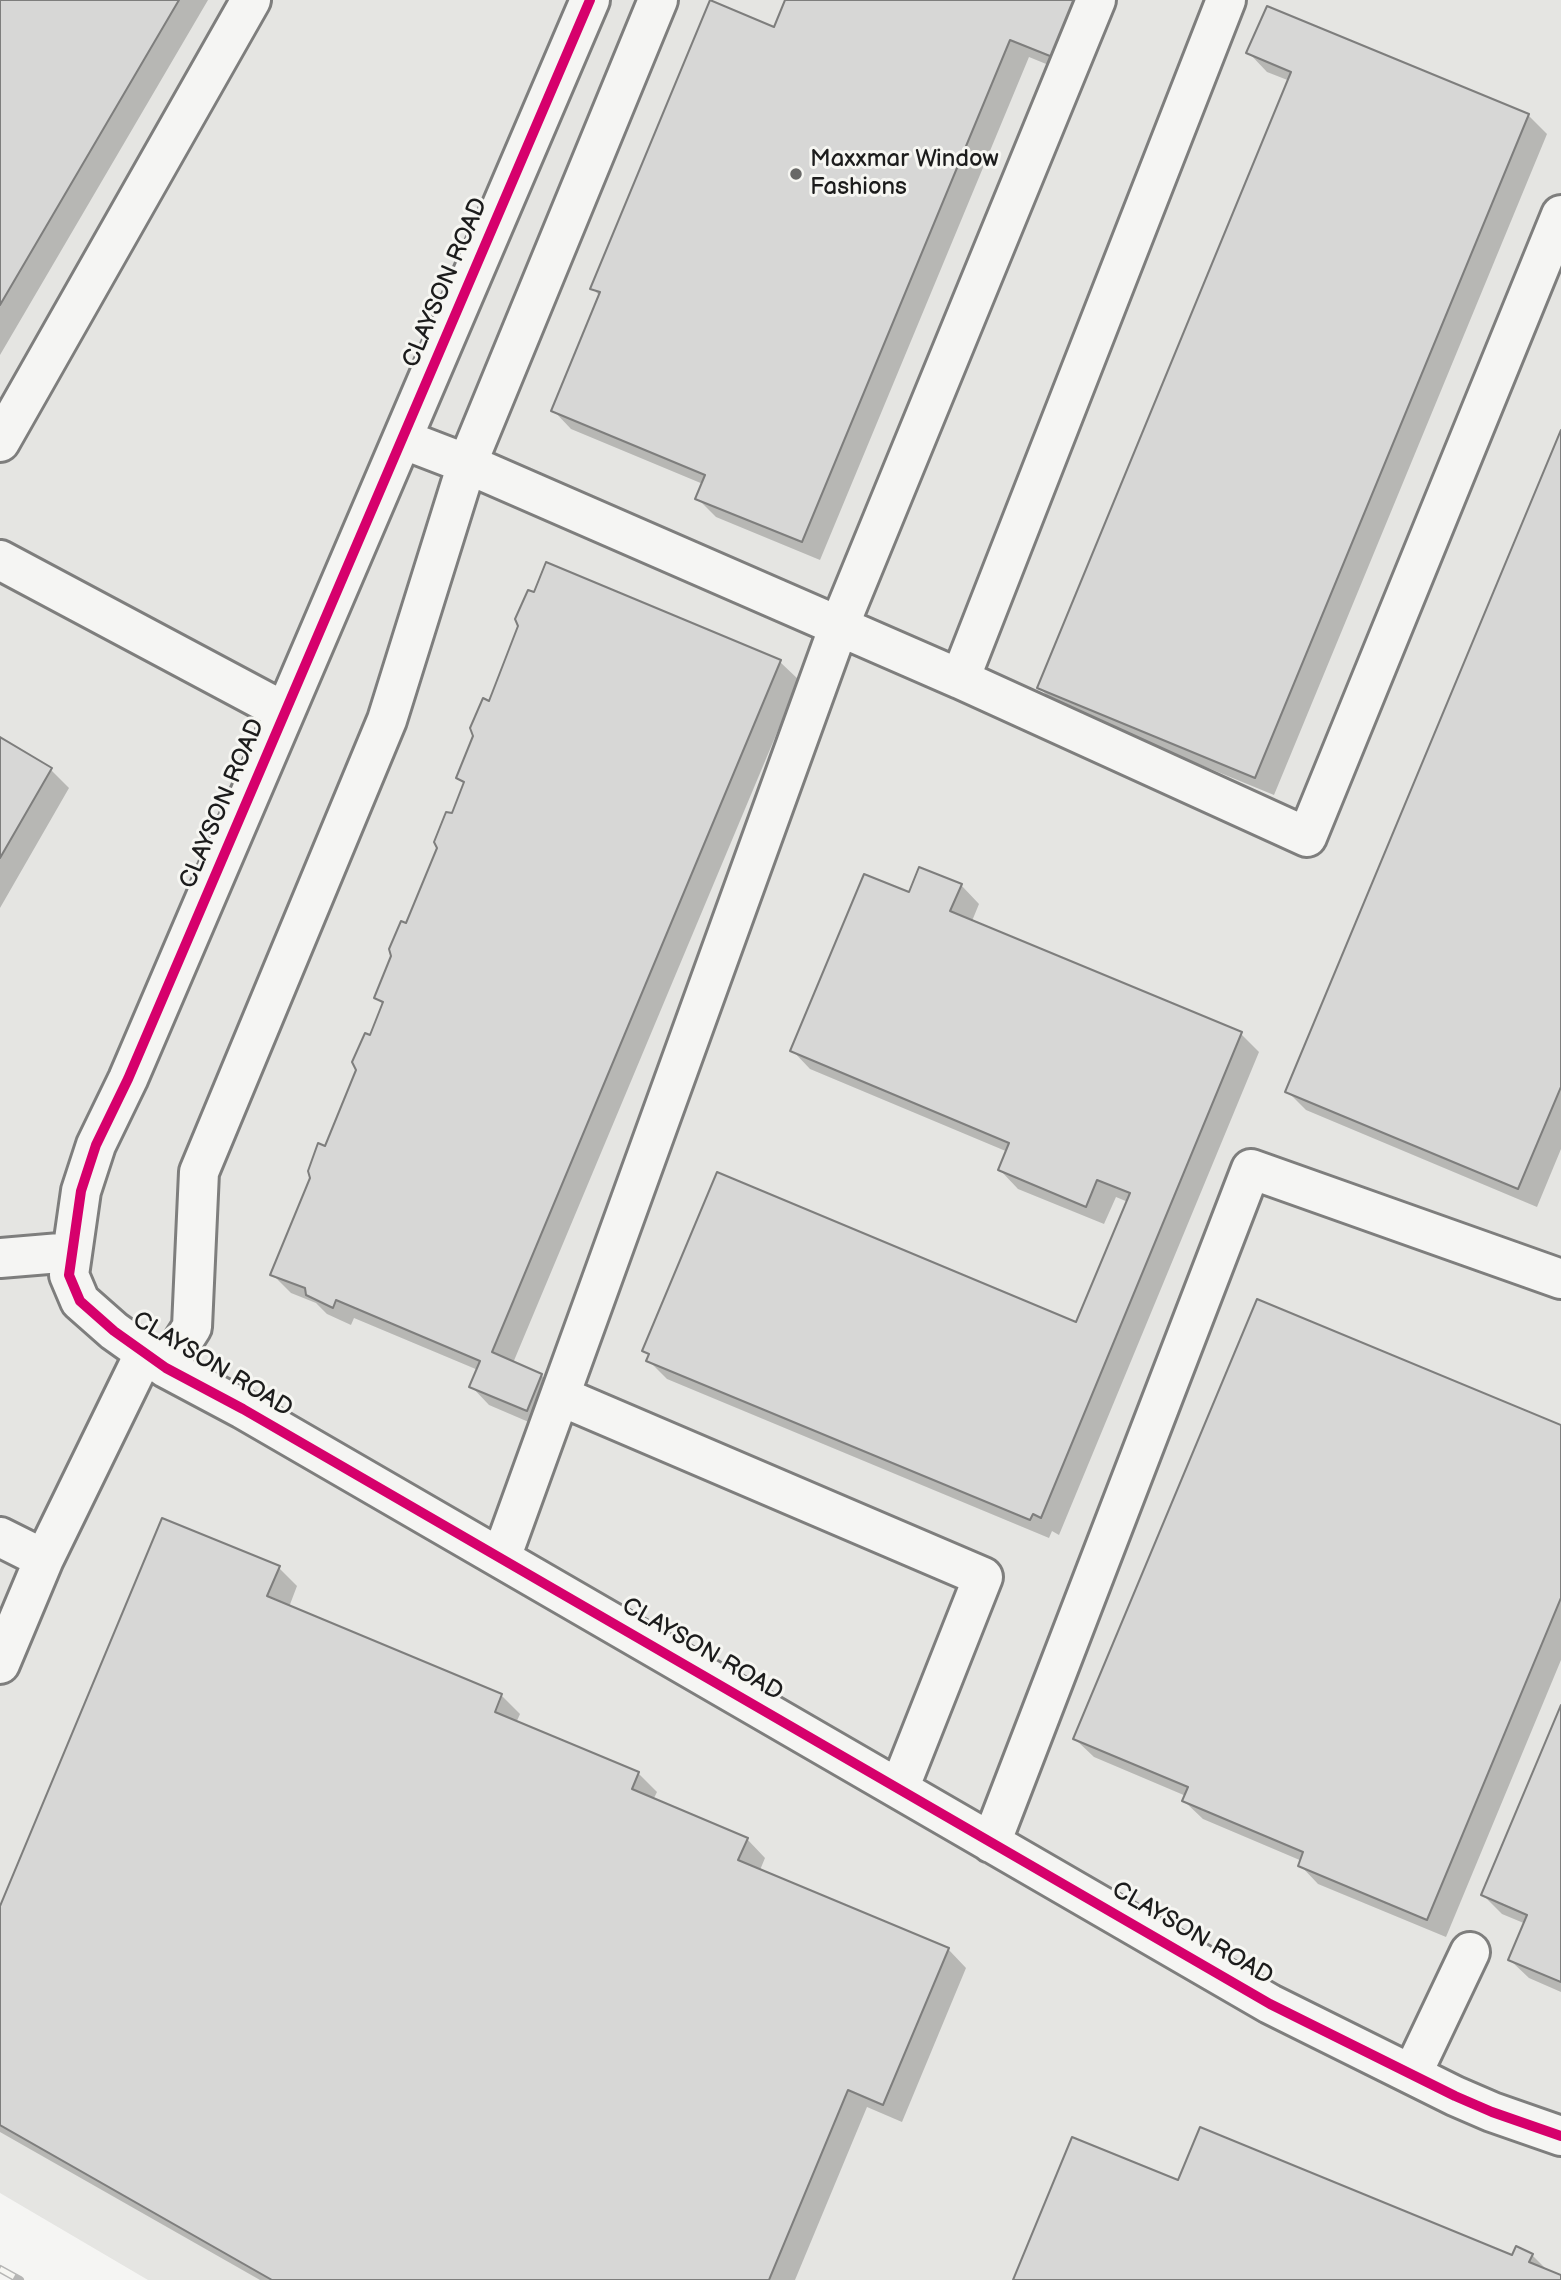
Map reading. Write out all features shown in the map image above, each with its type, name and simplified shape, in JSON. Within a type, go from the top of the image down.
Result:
[{"type":"street","points":[[0,442],[251,0]]},
{"type":"street","name":"CLAYSON ROAD","points":[[590,0],[128,1079],[96,1145],[81,1191],[68,1275],[80,1301],[114,1331],[155,1360],[1270,2004],[1492,2112],[1561,2136]]},
{"type":"street","points":[[0,1664],[44,1559],[155,1360],[192,1327],[199,1172],[387,720],[467,464],[658,0]]},
{"type":"street","points":[[500,1558],[839,626],[1096,0]]},
{"type":"street","points":[[960,679],[1226,0]]},
{"type":"street","points":[[402,439],[467,464],[960,679],[1307,837],[1561,215]]},
{"type":"street","points":[[0,561],[285,712]]},
{"type":"street","points":[[991,1843],[1251,1169],[1561,1279]]},
{"type":"street","points":[[0,1258],[72,1252]]},
{"type":"street","points":[[560,1396],[984,1577],[899,1789]]},
{"type":"street","points":[[0,1537],[44,1559]]},
{"type":"street","points":[[1412,2074],[1469,1952]]},
{"type":"shaded area","points":[[0,0],[1561,0],[1561,2280],[148,2280],[0,2193]]},
{"type":"building","points":[[0,0],[179,0],[0,305]]},
{"type":"building","name":"Maxxmar Window Fashions","points":[[710,0],[774,27],[785,0],[1085,0],[1060,60],[1010,40],[802,542],[695,499],[705,475],[551,411],[600,292],[590,289]]},
{"type":"building","points":[[1267,6],[1529,114],[1255,778],[1037,688],[1291,72],[1246,53]]},
{"type":"building","points":[[1561,430],[1561,1087],[1518,1189],[1285,1092]]},
{"type":"building","points":[[546,562],[781,660],[492,1352],[542,1374],[527,1411],[469,1387],[480,1361],[336,1300],[333,1308],[306,1295],[305,1288],[270,1275],[310,1178],[308,1171],[318,1143],[325,1146],[356,1070],[352,1062],[365,1033],[370,1035],[383,1002],[374,998],[391,956],[389,949],[401,921],[406,923],[437,848],[434,842],[446,812],[452,813],[464,782],[456,778],[473,736],[470,728],[483,698],[489,701],[518,626],[515,619],[528,590],[534,592]]},
{"type":"building","points":[[0,737],[52,768],[0,858]]},
{"type":"building","points":[[919,867],[962,884],[950,911],[1242,1032],[1041,1518],[1033,1514],[1030,1520],[646,1361],[649,1354],[642,1351],[717,1172],[1076,1322],[1130,1193],[1097,1180],[1086,1207],[998,1170],[1009,1143],[790,1051],[864,874],[909,892]]},
{"type":"building","points":[[1257,1299],[1561,1425],[1561,1598],[1427,1920],[1298,1866],[1303,1852],[1182,1801],[1188,1787],[1073,1739]]},
{"type":"building","points":[[162,1518],[280,1566],[267,1596],[502,1694],[495,1712],[639,1772],[632,1789],[748,1838],[738,1860],[949,1948],[883,2105],[848,2090],[769,2280],[272,2280],[0,2125],[0,1906]]},
{"type":"building","points":[[1561,1705],[1561,1982],[1508,1960],[1527,1915],[1481,1895]]},
{"type":"building","points":[[1200,2127],[1512,2255],[1516,2246],[1533,2254],[1529,2262],[1561,2275],[1561,2280],[1013,2280],[1072,2137],[1178,2180]]},
{"type":"railway","points":[[0,2269],[20,2280]]},
{"type":"cycle path","points":[[590,0],[128,1079],[96,1145],[81,1191],[69,1275],[80,1301],[114,1331],[166,1368],[243,1409],[1270,2004],[1455,2096],[1561,2136]]},
{"type":"place","name":"Maxxmar Window Fashions","points":[[796,174]]}]
